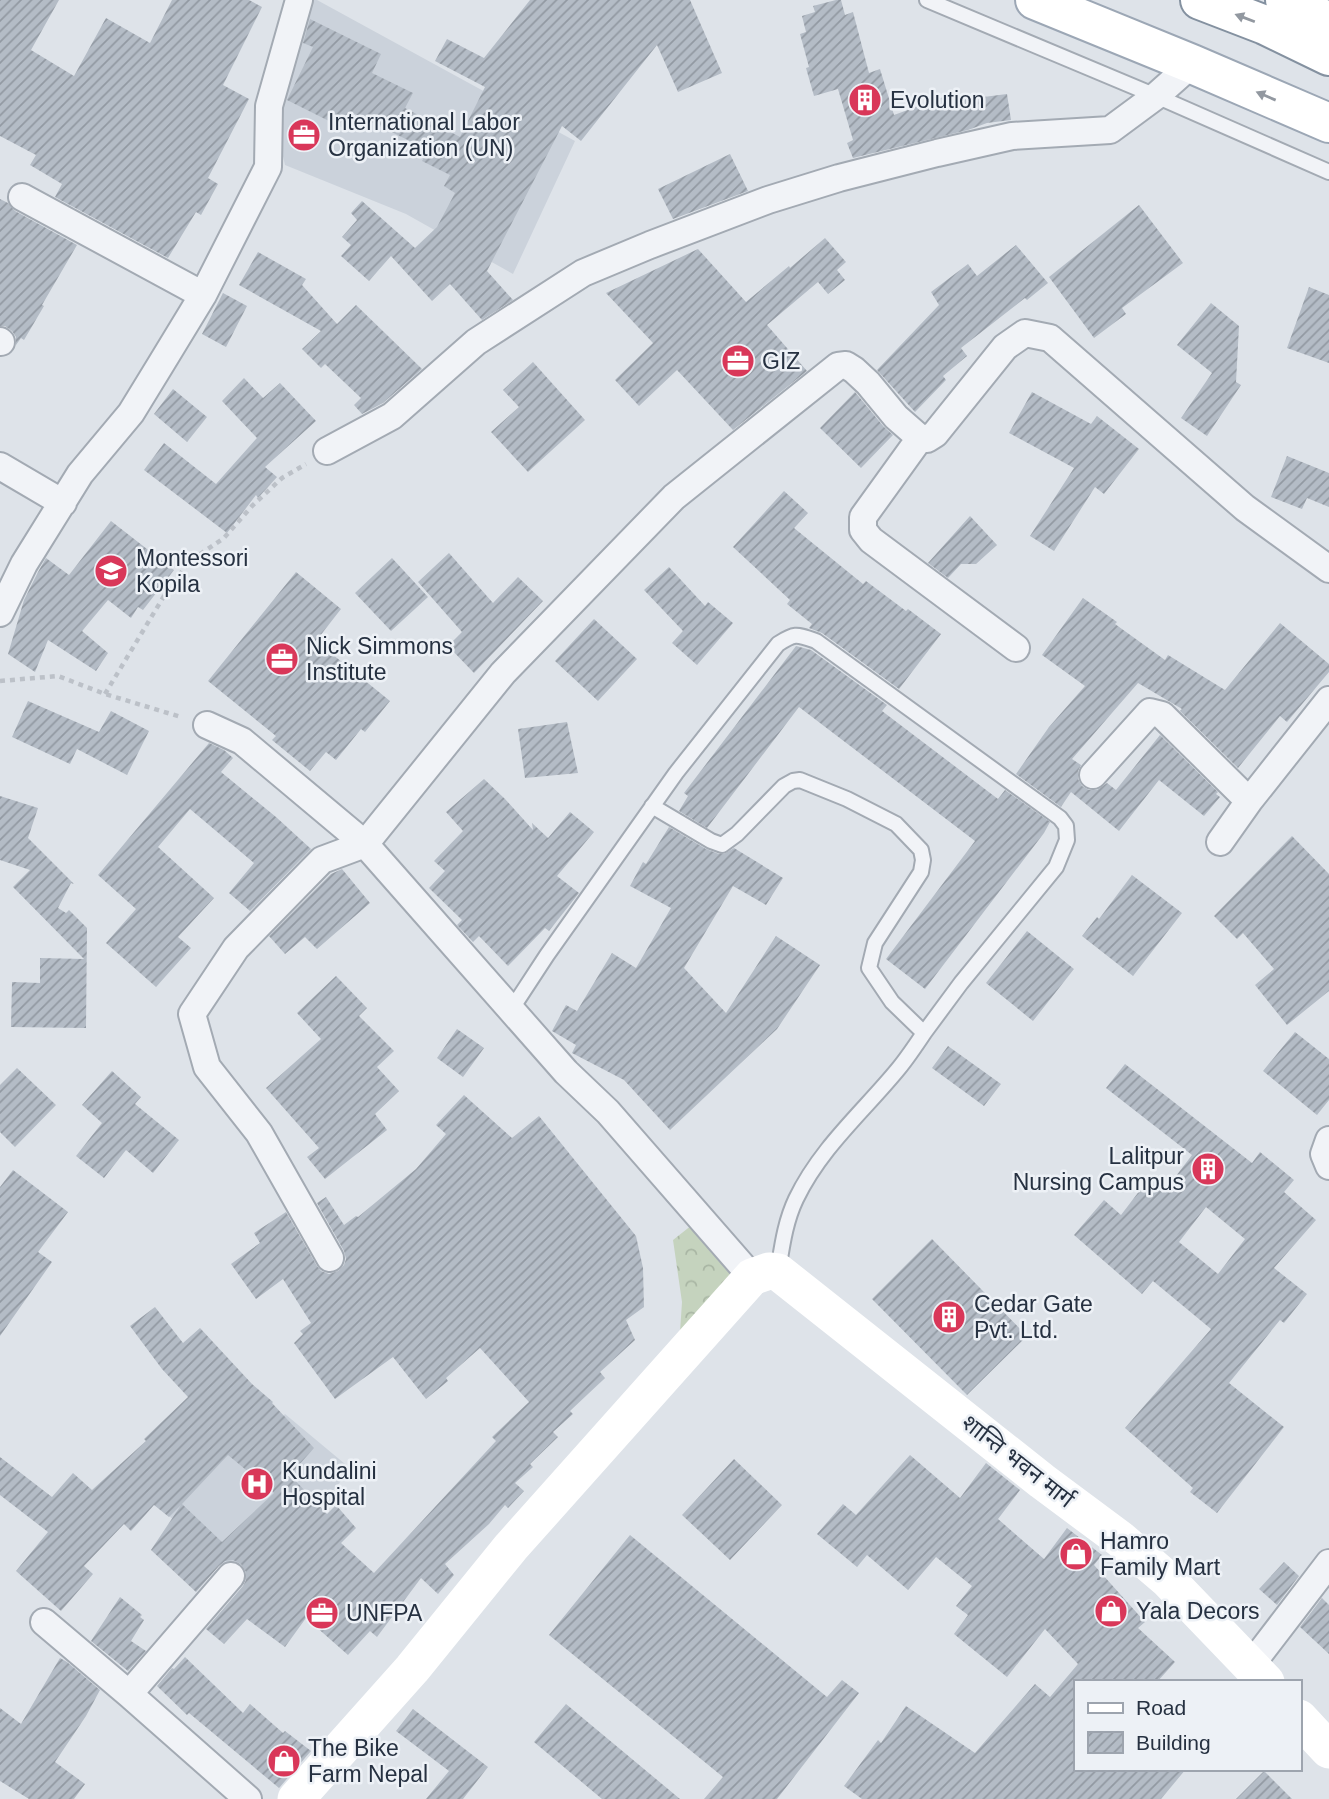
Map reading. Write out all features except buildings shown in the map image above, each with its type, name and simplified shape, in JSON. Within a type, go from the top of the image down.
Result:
[{"type":"main road","points":[[1035,0],[1329,123]]},
{"type":"main road","points":[[1200,0],[1265,25],[1329,56]]},
{"type":"main road","points":[[1285,0],[1329,22]]},
{"type":"main road","points":[[296,1799],[412,1669],[511,1547],[765,1275]]},
{"type":"main road","name":"शान्ति भवन मार्ग","points":[[765,1275],[1120,1539],[1168,1580],[1259,1673]]},
{"type":"main road","points":[[1301,1720],[1329,1750]]},
{"type":"street","points":[[0,613],[24,564],[80,474],[131,413],[202,295],[268,167],[269,106],[299,0]]},
{"type":"street","points":[[327,452],[392,416],[476,341],[594,268],[768,200],[839,178],[1012,136],[1110,130],[1156,96],[1192,64]]},
{"type":"street","points":[[22,197],[202,295]]},
{"type":"street","points":[[330,1258],[259,1133],[207,1067],[192,1014],[236,948],[322,860],[365,844],[503,673],[674,497],[838,366],[846,365],[854,370],[896,417],[920,438],[927,439],[934,434],[1005,347],[1025,333],[1050,338],[1245,508],[1329,569]]},
{"type":"street","points":[[920,438],[863,517],[863,530],[871,540],[1016,648]]},
{"type":"street","points":[[0,466],[63,503]]},
{"type":"street","points":[[1220,842],[1329,699]]},
{"type":"street","points":[[1093,775],[1150,712],[1162,715],[1250,801]]},
{"type":"street","points":[[207,725],[242,741],[365,844],[566,1072],[765,1275]]},
{"type":"street","points":[[1329,1140],[1324,1154],[1329,1167]]},
{"type":"street","points":[[1259,1673],[1329,1563]]},
{"type":"street","points":[[129,1693],[231,1576]]},
{"type":"street","points":[[44,1622],[129,1693],[247,1799]]},
{"type":"lane","points":[[927,0],[1329,172]]},
{"type":"lane","points":[[511,1010],[676,773],[778,644],[792,635],[816,641],[1060,818],[1066,826],[1067,840],[1056,867],[961,983],[898,1068],[848,1124],[817,1164],[796,1199],[765,1275]]},
{"type":"lane","points":[[652,806],[722,845],[737,834],[785,786],[800,780],[847,799],[896,824],[921,850],[923,860],[920,872],[875,943],[869,968],[892,1002],[924,1033]]},
{"type":"path","points":[[105,694],[167,592],[190,561],[224,538],[252,506],[282,478],[327,452]]},
{"type":"path","points":[[0,681],[58,676],[105,694],[207,725]]},
{"type":"shaded area","points":[[294,0],[317,0],[575,141],[513,274],[406,214],[285,165],[268,90]]},
{"type":"shaded area","name":"Kundalini Hospital","points":[[285,1414],[351,1469],[326,1499],[243,1583],[157,1505],[223,1431],[251,1454]]},
{"type":"green space","points":[[692,1225],[733,1278],[679,1347],[682,1302],[673,1240]]},
{"type":"place","name":"Evolution","points":[[865,100]]},
{"type":"place","name":"International Labor Organization (UN)","points":[[304,135]]},
{"type":"place","name":"GIZ","points":[[738,361]]},
{"type":"place","name":"Montessori Kopila","points":[[111,571]]},
{"type":"place","name":"Nick Simmons Institute","points":[[282,659]]},
{"type":"place","name":"Lalitpur Nursing Campus","points":[[1208,1169]]},
{"type":"place","name":"Cedar Gate Pvt. Ltd.","points":[[949,1317]]},
{"type":"place","name":"Kundalini Hospital","points":[[257,1484]]},
{"type":"place","name":"Hamro Family Mart","points":[[1076,1554]]},
{"type":"place","name":"Yala Decors","points":[[1111,1611]]},
{"type":"place","name":"UNFPA","points":[[322,1613]]},
{"type":"place","name":"The Bike Farm Nepal","points":[[284,1761]]}]
